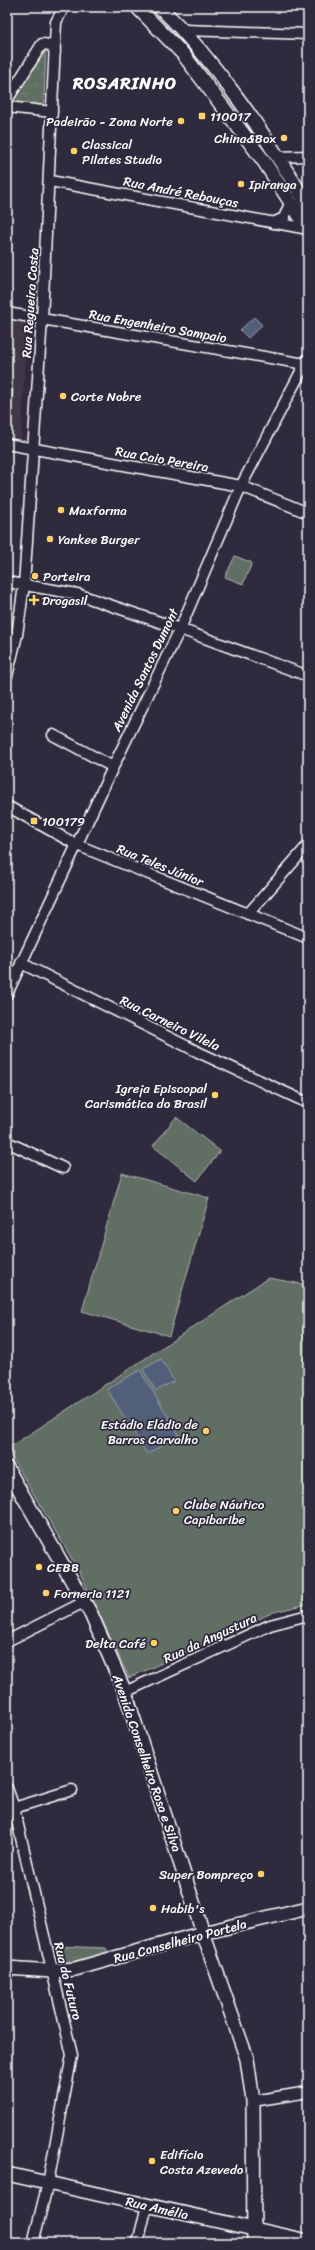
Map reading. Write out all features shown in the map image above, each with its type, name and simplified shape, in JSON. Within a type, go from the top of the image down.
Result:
[{"type":"main road","points":[[137,7],[183,54],[262,160],[308,229]]},
{"type":"main road","points":[[160,7],[184,30],[237,98],[278,157],[308,206]]},
{"type":"main road","name":"Avenida Conselheiro Rosa e Silva","points":[[7,1468],[84,1602],[125,1692],[203,1933],[247,2059],[253,2101],[254,2243]]},
{"type":"main road","name":"Rua Conselheiro Portela","points":[[7,1968],[52,1971],[75,1970],[203,1933],[308,1908]]},
{"type":"main road","name":"Rua Amélia","points":[[7,2174],[308,2241]]},
{"type":"street","name":"Rua Regueira Costa","points":[[7,676],[21,616],[24,585],[50,181],[56,22],[64,7]]},
{"type":"street","points":[[184,30],[308,34]]},
{"type":"street","points":[[7,100],[42,44],[51,45],[55,52]]},
{"type":"street","points":[[7,106],[52,112]]},
{"type":"street","points":[[278,157],[308,156]]},
{"type":"street","name":"Rua André Rebouças","points":[[50,181],[308,229]]},
{"type":"street","points":[[273,223],[284,218],[290,203]]},
{"type":"street","name":"Rua Engenheiro Sampaio","points":[[7,312],[42,319],[306,361]]},
{"type":"street","name":"Avenida Santos Dumont","points":[[7,994],[113,767],[180,629],[241,486],[306,361]]},
{"type":"street","name":"Rua Caio Pereira","points":[[7,444],[241,486],[308,514]]},
{"type":"street","points":[[7,582],[77,594],[180,629],[308,676]]},
{"type":"street","points":[[53,735],[113,767]]},
{"type":"street","name":"Rua Teles Júnior","points":[[7,806],[77,845],[308,938]]},
{"type":"street","points":[[248,914],[308,845]]},
{"type":"street","name":"Rua Carneiro Vilela","points":[[21,963],[198,1052],[308,1103]]},
{"type":"street","points":[[7,1142],[63,1168]]},
{"type":"street","points":[[7,1641],[84,1602]]},
{"type":"street","name":"Rua da Angustura","points":[[125,1692],[270,1625],[308,1615]]},
{"type":"street","name":"Rua do Futuro","points":[[7,1788],[14,1808],[72,2055],[48,2183],[34,2243]]},
{"type":"street","points":[[14,1808],[72,1790]]},
{"type":"street","points":[[253,2101],[308,2092]]},
{"type":"street","points":[[138,2243],[147,2205]]},
{"type":"shaded area","points":[[7,319],[28,322],[21,438],[7,436]]},
{"type":"green space","points":[[46,49],[44,104],[41,107],[13,103],[12,100],[42,50]]},
{"type":"green space","points":[[7,389],[13,390],[10,426],[7,426]]},
{"type":"green space","points":[[235,556],[252,563],[243,584],[225,577]]},
{"type":"green space","points":[[176,1117],[220,1151],[197,1181],[153,1146]]},
{"type":"green space","points":[[122,1173],[209,1198],[169,1336],[82,1311]]},
{"type":"green space","name":"Clube Náutico Capibaribe","points":[[268,1278],[308,1285],[308,1604],[274,1612],[129,1678],[80,1573],[7,1449]]},
{"type":"green space","points":[[54,1946],[106,1948],[109,1955],[91,1961],[63,1964],[57,1958]]},
{"type":"water","points":[[254,317],[262,325],[248,338],[240,330]]},
{"type":"water","points":[[161,1359],[174,1381],[156,1391],[143,1369]]},
{"type":"water","points":[[140,1370],[179,1435],[147,1454],[107,1389]]},
{"type":"place","name":"110017","points":[[202,116]]},
{"type":"place","name":"Padeirão - Zona Norte","points":[[181,121]]},
{"type":"place","name":"China&Box","points":[[284,138]]},
{"type":"place","name":"Classical Pilates Studio","points":[[74,151]]},
{"type":"place","name":"Ipiranga","points":[[241,184]]},
{"type":"place","name":"Corte Nobre","points":[[63,396]]},
{"type":"place","name":"Maxforma","points":[[61,510]]},
{"type":"place","name":"Yankee Burger","points":[[50,539]]},
{"type":"place","name":"Porteira","points":[[35,576]]},
{"type":"place","name":"Drogasil","points":[[34,600]]},
{"type":"place","name":"100179","points":[[34,821]]},
{"type":"place","name":"Igreja Episcopal Carismática do Brasil","points":[[215,1095]]},
{"type":"place","name":"Estádio Eládio de Barros Carvalho","points":[[206,1431]]},
{"type":"place","name":"Clube Náutico Capibaribe","points":[[176,1511]]},
{"type":"place","name":"CEBB","points":[[39,1567]]},
{"type":"place","name":"Forneria 1121","points":[[46,1593]]},
{"type":"place","name":"Delta Café","points":[[154,1643]]},
{"type":"place","name":"Super Bompreço","points":[[261,1874]]},
{"type":"place","name":"Habib's","points":[[153,1908]]},
{"type":"place","name":"Edifício Costa Azevedo","points":[[152,2161]]},
{"type":"district","name":"ROSARINHO","points":[[125,83]]}]
